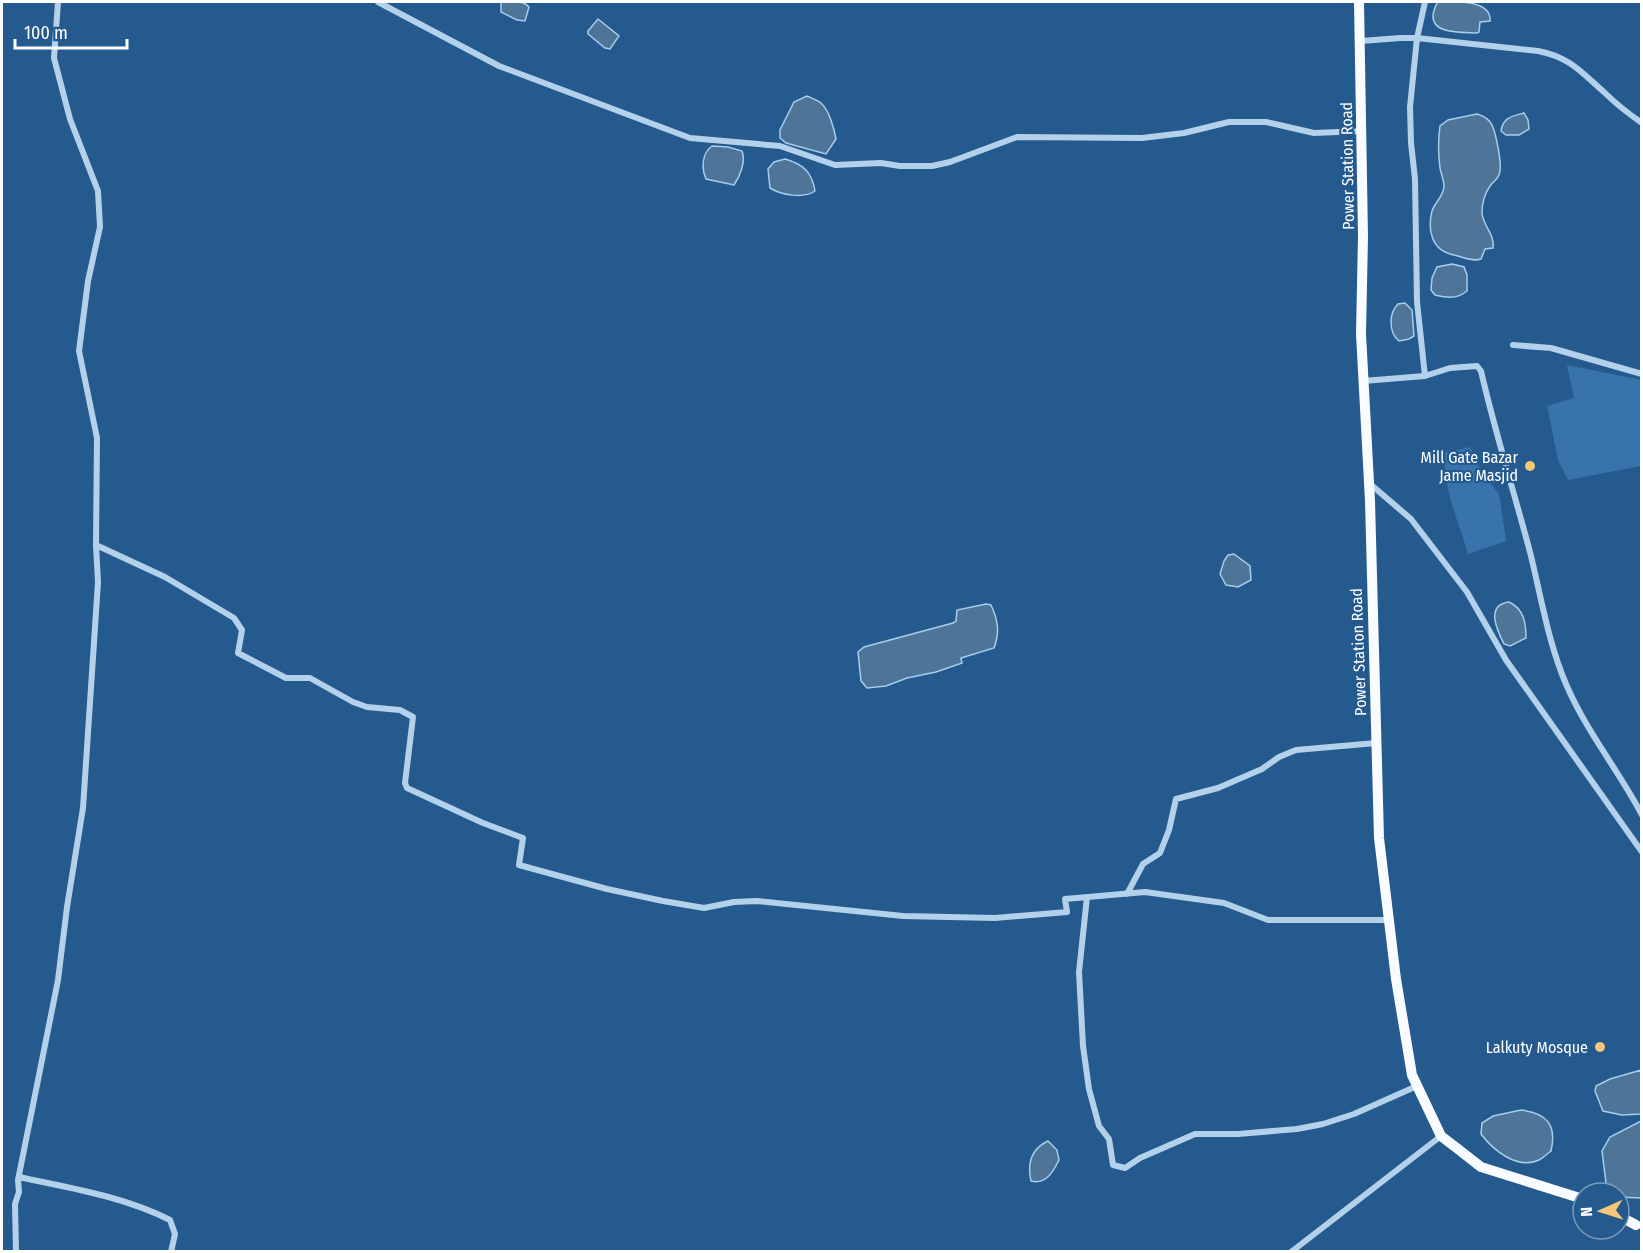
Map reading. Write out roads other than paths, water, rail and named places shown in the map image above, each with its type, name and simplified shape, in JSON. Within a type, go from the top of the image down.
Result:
[{"type":"main road","name":"Power Station Road","points":[[1359,2],[1363,237],[1361,334],[1369,483],[1379,838],[1401,1011],[1412,1075],[1441,1136],[1481,1167],[1571,1195]]},
{"type":"street","points":[[16,1251],[15,1204],[19,1192],[19,1177],[58,980],[83,808],[98,582],[97,438],[80,351],[88,281],[100,227],[98,191],[70,119],[54,58],[58,2]]},
{"type":"street","points":[[378,2],[499,66],[690,138],[780,147],[835,165],[881,163],[900,166],[932,166],[950,162],[1017,137],[1142,138],[1184,133],[1229,122],[1266,122],[1314,132],[1362,131]]},
{"type":"street","points":[[1425,2],[1417,38],[1410,107],[1415,178],[1417,302],[1425,376]]},
{"type":"street","points":[[1361,41],[1417,38],[1482,44],[1557,55],[1586,75],[1618,106],[1641,123]]},
{"type":"street","points":[[1513,345],[1551,348],[1641,374]]},
{"type":"street","points":[[1363,381],[1425,376],[1450,368],[1477,366],[1481,371],[1523,526],[1552,646],[1567,686],[1641,815]]},
{"type":"street","points":[[1369,483],[1411,519],[1467,592],[1506,660],[1641,852]]},
{"type":"street","points":[[96,544],[165,577],[234,618],[242,630],[238,652],[286,678],[310,678],[329,690],[367,707],[400,711],[413,717],[405,783],[407,788],[483,823],[523,838],[519,865],[607,889],[704,908],[734,902],[757,901],[903,916],[995,918],[1067,912],[1065,899],[1145,892],[1224,903],[1268,920],[1389,921]]},
{"type":"street","points":[[1127,894],[1143,864],[1160,853],[1169,830],[1176,799],[1226,784],[1262,769],[1279,757],[1296,750],[1376,743]]},
{"type":"street","points":[[1087,897],[1079,972],[1083,1046],[1089,1089],[1099,1126],[1109,1139],[1113,1165],[1125,1168],[1140,1158],[1195,1134],[1238,1134],[1297,1129],[1323,1124],[1354,1114],[1417,1086]]},
{"type":"street","points":[[1291,1251],[1441,1136]]},
{"type":"street","points":[[19,1177],[91,1192],[155,1212],[170,1220],[175,1234],[171,1251]]},
{"type":"place","name":"Mill Gate Bazar Jame Masjid","points":[[1530,466]]},
{"type":"place","name":"Lalkuty Mosque","points":[[1600,1047]]}]
